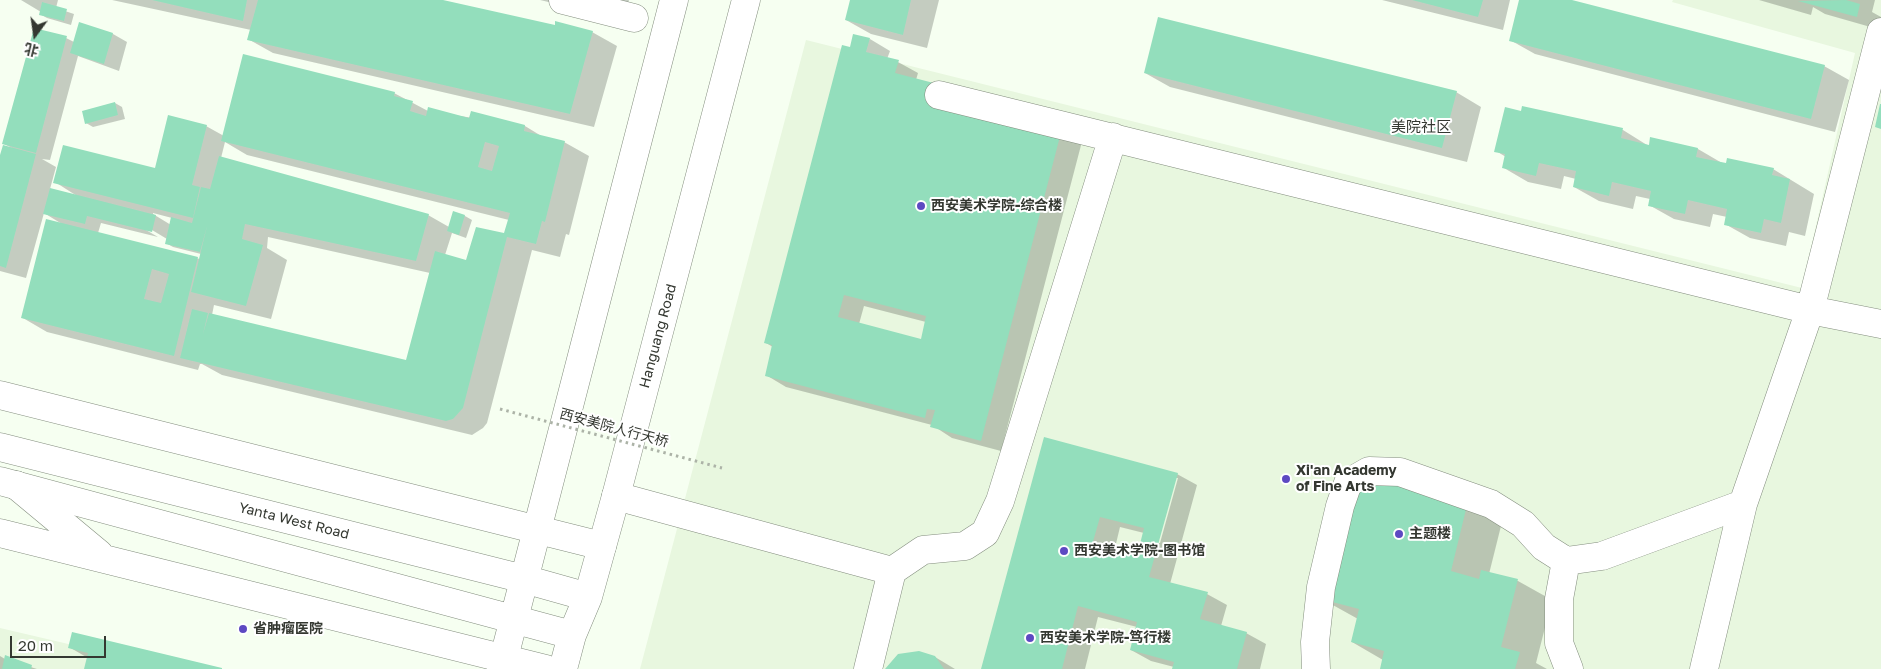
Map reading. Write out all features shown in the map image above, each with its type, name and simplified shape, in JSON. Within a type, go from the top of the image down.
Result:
[{"type":"main road","points":[[563,0],[634,18]]},
{"type":"main road","points":[[502,664],[674,0]]},
{"type":"main road","name":"Hanguang Road","points":[[563,669],[572,635],[588,597],[616,496],[746,0]]},
{"type":"main road","points":[[1704,669],[1743,504],[1810,310],[1881,32]]},
{"type":"main road","points":[[939,95],[1810,310],[1881,324]]},
{"type":"main road","points":[[868,669],[892,571],[923,550],[965,546],[984,533],[1000,501],[1113,137]]},
{"type":"main road","points":[[0,395],[602,546]]},
{"type":"main road","name":"Yanta West Road","points":[[0,447],[524,578],[588,597]]},
{"type":"main road","points":[[1316,669],[1315,642],[1321,587],[1340,506],[1348,483],[1369,470],[1400,472],[1491,504],[1523,524],[1544,546],[1566,561],[1602,556],[1743,504]]},
{"type":"main road","points":[[8,483],[105,560]]},
{"type":"main road","points":[[8,483],[572,635]]},
{"type":"main road","points":[[616,496],[892,571]]},
{"type":"main road","points":[[0,533],[502,664],[546,669]]},
{"type":"main road","points":[[1566,561],[1559,599],[1559,643],[1569,669]]},
{"type":"path","name":"西安美院人行天桥","points":[[500,409],[722,468]]},
{"type":"shaded area","name":"Xi'an Academy of Fine Arts","points":[[1673,0],[1881,0],[1881,669],[640,669],[806,40],[1802,288],[1855,53],[1672,2]]},
{"type":"shaded area","points":[[0,628],[175,669],[0,669]]},
{"type":"building","points":[[152,0],[247,0],[243,21]]},
{"type":"building","points":[[258,0],[443,0],[555,25],[555,21],[593,31],[570,114],[247,40]]},
{"type":"building","points":[[850,0],[911,0],[903,35],[845,20]]},
{"type":"building","points":[[1412,0],[1483,0],[1478,17]]},
{"type":"building","points":[[1519,0],[1572,0],[1825,65],[1811,119],[1509,41]]},
{"type":"building","points":[[1846,0],[1860,4],[1857,17],[1798,1]]},
{"type":"building","points":[[42,2],[67,9],[64,21],[39,15]]},
{"type":"building","points":[[1158,17],[1457,91],[1442,148],[1144,73]]},
{"type":"building","points":[[79,22],[113,33],[104,64],[70,53]]},
{"type":"building","points":[[34,28],[67,36],[36,153],[2,144]]},
{"type":"building","name":"西安美术学院-综合楼","points":[[853,34],[870,38],[866,52],[899,60],[895,73],[1065,117],[981,441],[930,427],[935,410],[927,409],[925,418],[765,376],[772,345],[764,343],[842,45],[850,47]],"holes":[[[844,295],[926,316],[921,339],[838,317]]]},
{"type":"building","points":[[243,54],[395,92],[394,96],[413,101],[410,111],[426,116],[428,107],[469,118],[471,111],[525,125],[524,131],[565,141],[545,222],[542,221],[536,244],[507,237],[463,408],[453,419],[446,421],[180,358],[192,309],[208,313],[203,334],[209,313],[406,360],[435,251],[466,260],[476,227],[504,233],[510,213],[221,141]],"holes":[[[485,142],[499,146],[492,171],[478,167]]]},
{"type":"building","points":[[115,102],[118,115],[85,124],[82,111]]},
{"type":"building","points":[[1881,104],[1881,129],[1875,127]]},
{"type":"building","points":[[1522,106],[1623,128],[1621,138],[1649,145],[1650,137],[1698,148],[1696,157],[1726,163],[1727,158],[1774,168],[1772,175],[1790,179],[1781,223],[1764,219],[1761,233],[1724,225],[1727,209],[1688,200],[1685,214],[1648,206],[1651,191],[1612,182],[1609,196],[1573,187],[1576,171],[1539,163],[1536,176],[1502,168],[1505,154],[1494,152],[1505,107],[1521,111]]},
{"type":"building","points":[[168,115],[207,125],[192,185],[200,187],[193,218],[53,183],[63,145],[155,168]]},
{"type":"building","points":[[3,145],[36,154],[6,268],[0,266],[0,155]]},
{"type":"building","points":[[219,156],[429,214],[416,261],[245,224],[242,239],[263,245],[246,306],[191,292],[207,226],[200,252],[165,244],[171,217],[192,223],[201,187],[210,189]]},
{"type":"building","points":[[50,188],[156,215],[152,232],[87,216],[85,224],[43,214]]},
{"type":"building","points":[[453,211],[465,215],[459,235],[447,231]]},
{"type":"building","points":[[46,219],[198,257],[174,356],[21,318]],"holes":[[[152,269],[169,274],[161,303],[144,299]]]},
{"type":"building","name":"西安美术学院-图书馆","points":[[1044,437],[1178,473],[1149,577],[1208,592],[1200,619],[1247,632],[1237,669],[1172,669],[1174,662],[1130,650],[1137,622],[1078,606],[1062,669],[981,669]],"holes":[[[1100,517],[1144,528],[1137,556],[1092,545]]]},
{"type":"building","name":"主题楼","points":[[1354,468],[1469,497],[1451,571],[1479,579],[1481,570],[1518,579],[1501,647],[1520,652],[1515,669],[1380,669],[1384,651],[1351,642],[1359,609],[1321,599]]},
{"type":"building","points":[[72,632],[222,669],[84,669],[88,653],[68,648]]},
{"type":"building","points":[[919,651],[935,656],[944,669],[885,669],[898,654]]},
{"type":"building","points":[[5,655],[32,665],[31,669],[2,669]]},
{"type":"place","name":"西安美术学院-综合楼","points":[[921,206]]},
{"type":"place","name":"Xi'an Academy of Fine Arts","points":[[1286,479]]},
{"type":"place","name":"主题楼","points":[[1399,534]]},
{"type":"place","name":"西安美术学院-图书馆","points":[[1064,551]]},
{"type":"place","name":"省肿瘤医院","points":[[243,629]]},
{"type":"place","name":"西安美术学院-笃行楼","points":[[1030,638]]},
{"type":"district","name":"美院社区","points":[[1421,127]]}]
